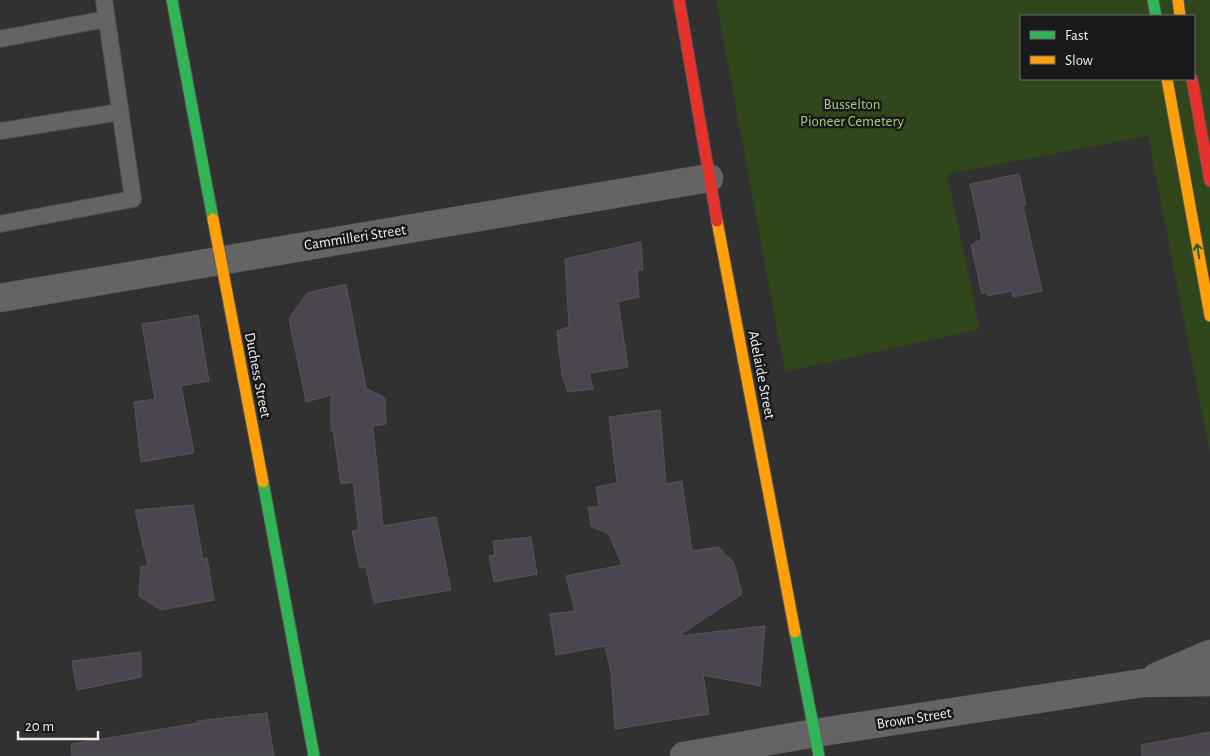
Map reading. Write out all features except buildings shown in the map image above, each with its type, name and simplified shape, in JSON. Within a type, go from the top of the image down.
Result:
[{"type":"street","name":"Duchess Street","points":[[172,0],[314,756]]},
{"type":"street","name":"Adelaide Street","points":[[679,0],[709,178],[817,744]]},
{"type":"street","points":[[1153,0],[1156,15]]},
{"type":"street","points":[[1178,0],[1180,15]]},
{"type":"street","points":[[1167,80],[1210,316]]},
{"type":"street","points":[[1192,80],[1210,181]]},
{"type":"street","name":"Cammilleri Street","points":[[0,298],[709,178]]},
{"type":"street","name":"Brown Street","points":[[1143,683],[1210,654]]},
{"type":"street","name":"Brown Street","points":[[684,756],[817,744],[1143,683],[1210,682]]},
{"type":"lane","points":[[0,224],[133,199],[104,0]]},
{"type":"lane","points":[[0,39],[106,19]]},
{"type":"lane","points":[[0,131],[120,112]]},
{"type":"green space","name":"Busselton Pioneer Cemetery","points":[[716,0],[1210,0],[1210,454],[1148,136],[947,174],[980,329],[785,372]]},
{"type":"traffic: fast","points":[[172,0],[213,219]]},
{"type":"traffic: fast","points":[[1153,0],[1156,15]]},
{"type":"traffic: fast","points":[[263,482],[314,756]]},
{"type":"traffic: fast","points":[[795,632],[819,756]]},
{"type":"traffic: slow","points":[[1178,0],[1180,15]]},
{"type":"traffic: slow","points":[[1167,80],[1210,316]]},
{"type":"traffic: slow","points":[[213,219],[263,482]]},
{"type":"traffic: slow","points":[[717,221],[795,632]]},
{"type":"traffic: jam","points":[[679,0],[717,221]]},
{"type":"traffic: jam","points":[[1192,80],[1210,181]]}]
